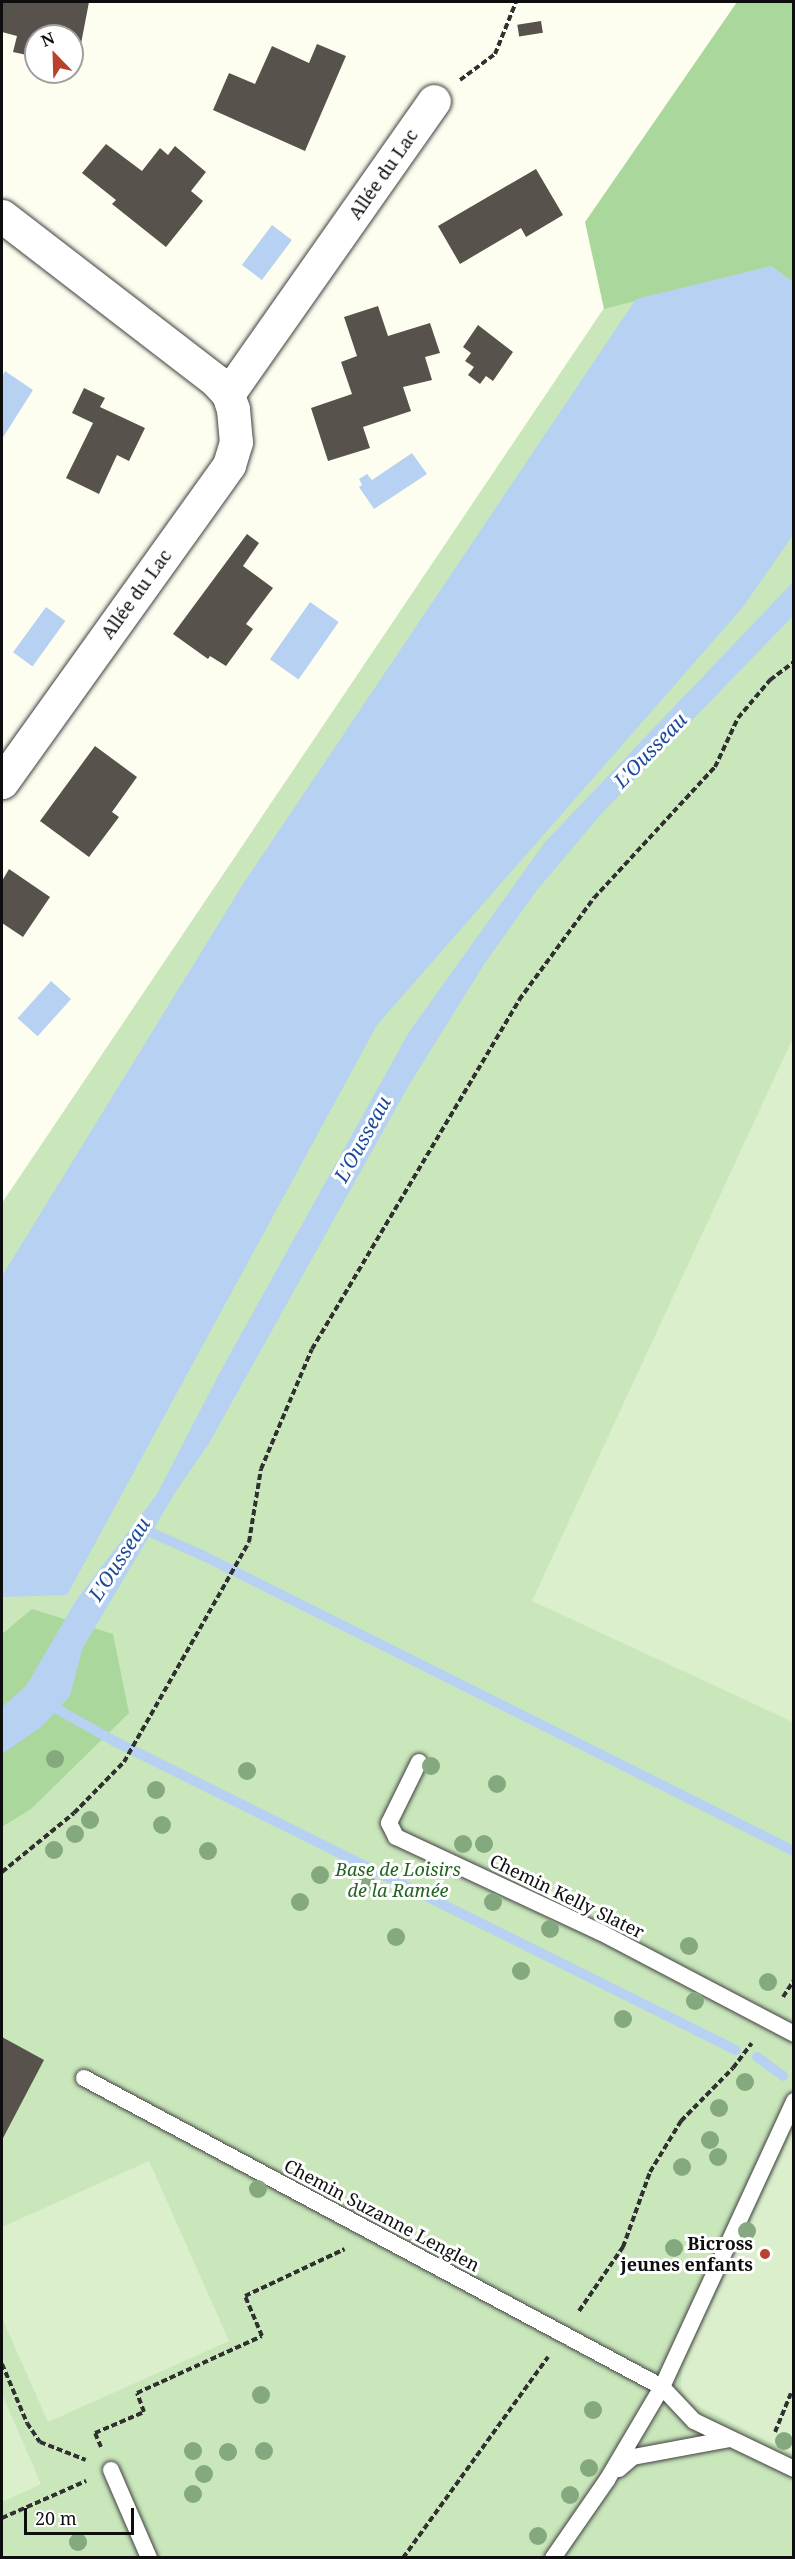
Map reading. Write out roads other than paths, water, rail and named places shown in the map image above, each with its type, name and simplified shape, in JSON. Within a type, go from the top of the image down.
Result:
[{"type":"street","name":"Allée du Lac","points":[[2,782],[229,465],[236,442],[228,394],[434,101]]},
{"type":"street","points":[[2,216],[203,368],[228,394]]},
{"type":"lane","name":"Chemin Kelly Slater","points":[[419,1762],[389,1823],[396,1837],[600,1932],[794,2034]]},
{"type":"lane","name":"Chemin Suzanne Lenglen","points":[[84,2078],[564,2333],[662,2387],[694,2421],[794,2469]]},
{"type":"lane","points":[[553,2558],[608,2480],[662,2387],[794,2101]]},
{"type":"lane","points":[[608,2480],[633,2457],[730,2439]]},
{"type":"lane","points":[[111,2470],[149,2558]]},
{"type":"water","points":[[272,225],[292,240],[262,280],[242,265]]},
{"type":"water","points":[[771,266],[793,282],[793,535],[743,607],[377,1025],[67,1595],[2,1597],[2,1276],[243,884],[636,299]]},
{"type":"water","points":[[5,371],[33,390],[2,439],[2,377]]},
{"type":"water","points":[[412,453],[427,474],[374,509],[359,487],[362,485],[359,479],[367,474],[372,480]]},
{"type":"water","name":"L'Ousseau","points":[[793,582],[793,616],[603,812],[537,890],[485,963],[409,1085],[208,1445],[178,1488],[91,1634],[82,1650],[70,1696],[41,1727],[2,1754],[2,1707],[26,1686],[77,1599],[157,1494],[220,1372],[409,1032],[545,842]]},
{"type":"water","points":[[310,602],[339,622],[299,679],[270,659]]},
{"type":"water","points":[[46,607],[65,621],[33,666],[13,652]]},
{"type":"water","points":[[51,981],[71,999],[38,1036],[18,1018]]},
{"type":"waterway","name":"L'Ousseau","points":[[141,1528],[204,1556],[794,1851]]},
{"type":"waterway","points":[[48,1704],[116,1742],[736,2050]]},
{"type":"waterway","points":[[757,2057],[783,2076]]},
{"type":"place","name":"Bicross jeunes enfants","points":[[765,2254]]},
{"type":"park label","name":"Base de Loisirs de la Ramée","points":[[398,1880]]}]
